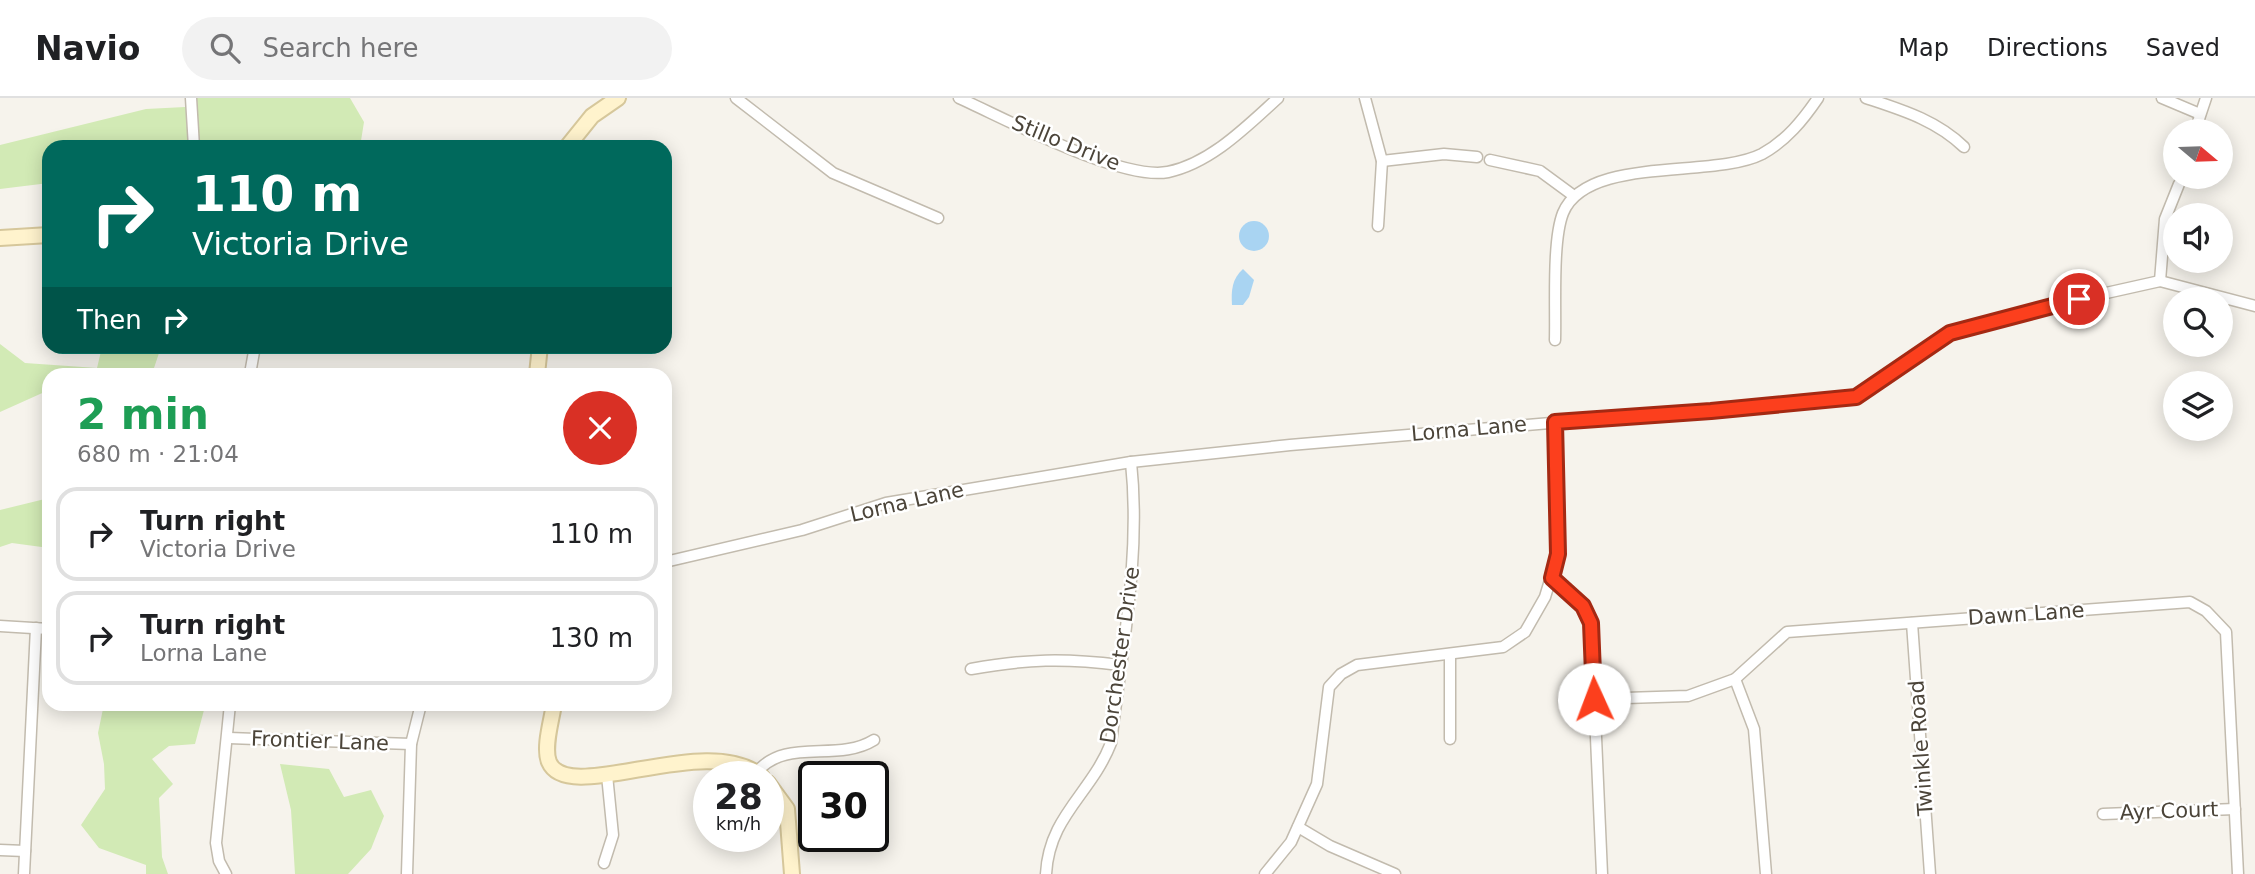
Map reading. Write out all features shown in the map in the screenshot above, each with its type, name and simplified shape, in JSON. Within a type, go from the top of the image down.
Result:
[{"type":"street","points":[[191,98],[194,140]]},
{"type":"street","points":[[573,140],[592,116],[618,98]]},
{"type":"street","points":[[736,98],[833,173],[938,218]]},
{"type":"street","name":"Stillo Drive","points":[[959,98],[1105,162],[1139,172],[1168,172],[1205,158],[1278,98]]},
{"type":"street","points":[[1365,98],[1382,161],[1378,226]]},
{"type":"street","points":[[1555,340],[1559,236],[1563,213],[1574,196],[1616,177],[1728,163],[1760,154],[1801,122],[1818,98]]},
{"type":"street","points":[[1866,98],[1926,118],[1948,132],[1964,147]]},
{"type":"street","points":[[2162,98],[2200,114]]},
{"type":"street","points":[[2199,119],[2206,98]]},
{"type":"street","points":[[1382,161],[1444,154],[1477,157]]},
{"type":"street","points":[[1490,160],[1540,171],[1574,196]]},
{"type":"street","points":[[2160,281],[2165,219],[2177,189]]},
{"type":"street","points":[[0,238],[42,235]]},
{"type":"street","name":"Lorna Lane","points":[[672,560],[802,530],[886,503],[1131,462],[1856,397],[1950,333],[2057,304],[2160,281],[2255,306]]},
{"type":"street","points":[[1265,874],[1292,842],[1317,784],[1329,687],[1341,674],[1357,666],[1503,647],[1525,632],[1536,618],[1552,578],[1558,554],[1555,422]]},
{"type":"street","name":"Dorchester Drive","points":[[1046,874],[1047,855],[1055,831],[1102,765],[1111,743],[1135,550],[1136,509],[1131,462]]},
{"type":"street","points":[[1552,578],[1583,606],[1591,623],[1602,874]]},
{"type":"street","name":"Dawn Lane","points":[[1594,699],[1688,696],[1735,679],[1787,632],[2190,602],[2226,632],[2238,874]]},
{"type":"street","name":"Twinkle Road","points":[[1912,622],[1930,874]]},
{"type":"street","points":[[0,626],[42,628]]},
{"type":"street","points":[[24,874],[36,628]]},
{"type":"street","points":[[1450,654],[1450,739]]},
{"type":"street","points":[[971,669],[1016,660],[1058,659],[1120,666]]},
{"type":"street","points":[[1735,679],[1754,729],[1766,874]]},
{"type":"street","points":[[226,874],[219,862],[216,843],[230,711]]},
{"type":"street","points":[[407,874],[411,744],[419,711]]},
{"type":"street","points":[[553,711],[547,755],[550,764],[569,778],[607,775],[695,760],[729,761]]},
{"type":"street","name":"Frontier Lane","points":[[229,738],[411,744]]},
{"type":"street","points":[[766,761],[779,754],[853,749],[874,740]]},
{"type":"street","points":[[604,863],[613,835],[607,775]]},
{"type":"street","points":[[784,805],[787,809],[792,874]]},
{"type":"street","name":"Ayr Court","points":[[2103,814],[2235,809]]},
{"type":"street","points":[[1298,827],[1331,846],[1395,874]]},
{"type":"street","points":[[0,850],[25,851]]},
{"type":"green space","points":[[190,98],[350,98],[364,122],[361,140],[42,140],[42,184],[0,189],[0,145],[146,109],[185,107]]},
{"type":"green space","points":[[0,344],[25,363],[97,368],[42,368],[42,393],[0,412]]},
{"type":"green space","points":[[100,354],[159,354],[154,368],[97,368]]},
{"type":"green space","points":[[42,500],[42,547],[12,543],[0,547],[0,510]]},
{"type":"green space","points":[[103,711],[204,711],[195,744],[169,746],[152,759],[173,784],[159,798],[162,857],[168,874],[146,874],[146,865],[99,848],[81,825],[105,789],[104,764],[98,733]]},
{"type":"green space","points":[[280,764],[329,769],[344,797],[371,790],[384,816],[371,849],[348,874],[295,874],[291,810]]},
{"type":"water","points":[[1254,221],[1260,222],[1268,230],[1268,242],[1260,250],[1254,251],[1248,250],[1240,242],[1239,236],[1240,230],[1248,222]]},
{"type":"water","points":[[1243,269],[1254,280],[1249,297],[1243,305],[1232,305],[1233,285]]},
{"type":"route","points":[[1594,699],[1591,623],[1583,606],[1552,578],[1558,554],[1555,422],[1856,397],[1950,333],[2079,299]]}]
